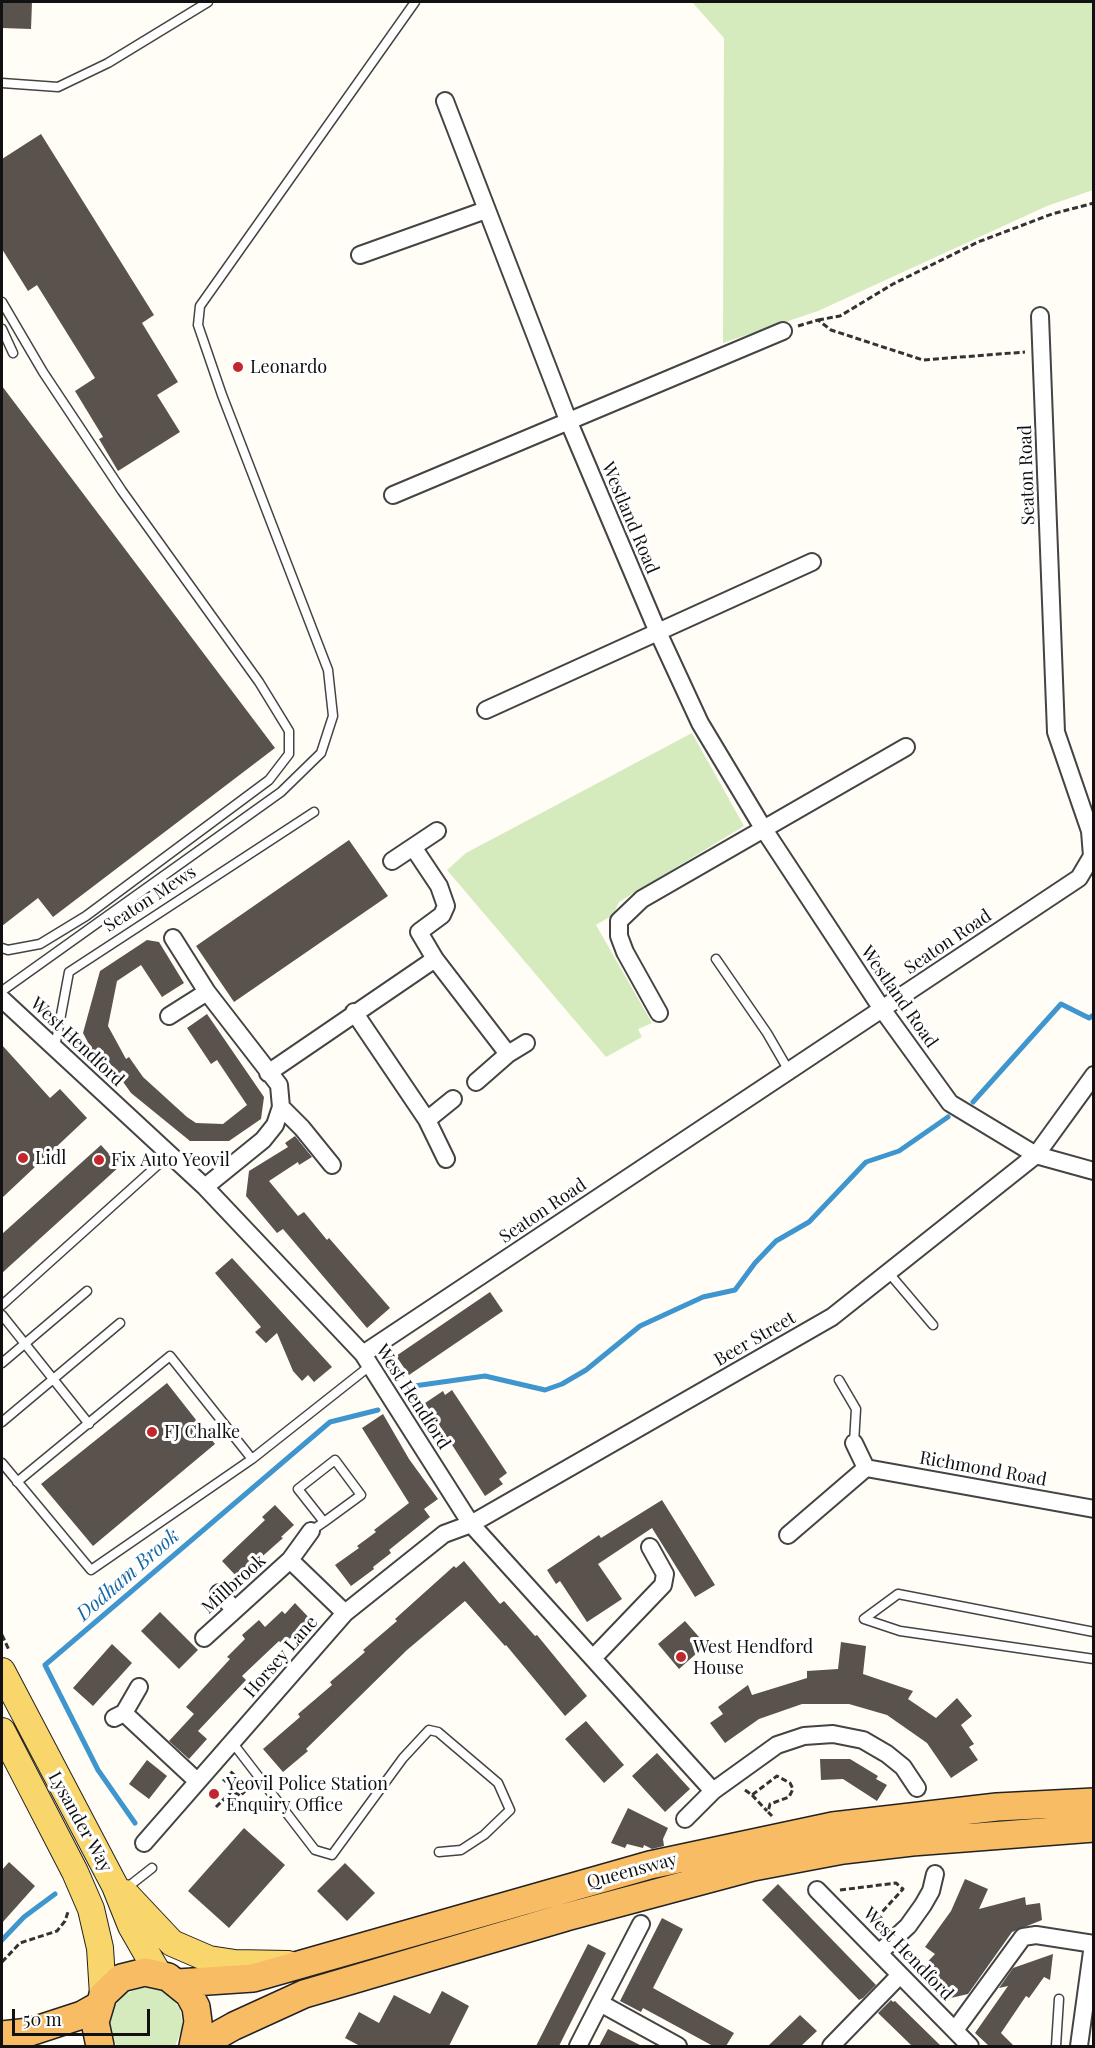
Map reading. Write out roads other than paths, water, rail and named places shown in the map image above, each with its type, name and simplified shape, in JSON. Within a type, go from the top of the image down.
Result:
[{"type":"highway","name":"Queensway","points":[[2,2035],[30,2032],[72,2018],[100,2000],[121,1978],[145,1972],[168,1978],[254,1978],[650,1865],[744,1844],[833,1826],[910,1815],[1094,1802]]},
{"type":"highway","name":"Queensway","points":[[198,2046],[234,2026],[304,1994],[577,1913],[742,1869],[843,1850],[912,1842],[1094,1828]]},
{"type":"highway","points":[[168,1978],[189,1994],[196,2007],[198,2022],[193,2046]]},
{"type":"highway","points":[[100,2000],[94,2022],[100,2046]]},
{"type":"main road","name":"Lysander Way","points":[[2,1671],[119,1889],[131,1926],[168,1978]]},
{"type":"main road","name":"Lysander Way","points":[[2,1731],[75,1872],[91,1909],[100,1948],[100,2000]]},
{"type":"main road","points":[[119,1889],[172,1943],[209,1959],[235,1963],[303,1964]]},
{"type":"street","name":"Westland Road","points":[[445,101],[568,420],[657,630],[700,723],[763,828],[882,1009],[950,1103],[1036,1155],[1094,1171]]},
{"type":"street","points":[[360,255],[486,210]]},
{"type":"street","name":"Seaton Road","points":[[367,1359],[789,1071],[1079,878],[1092,856],[1090,831],[1056,732],[1040,316]]},
{"type":"street","points":[[393,495],[783,331]]},
{"type":"street","points":[[486,710],[657,630],[812,562]]},
{"type":"street","points":[[659,1013],[625,952],[619,936],[619,921],[642,899],[906,747]]},
{"type":"street","points":[[392,861],[437,831]]},
{"type":"street","points":[[413,847],[439,886],[446,906],[442,915],[419,932],[435,959],[508,1054]]},
{"type":"street","points":[[173,938],[207,992],[279,1085],[281,1107],[275,1125],[263,1140],[205,1187]]},
{"type":"street","points":[[268,1073],[354,1012],[435,959]]},
{"type":"street","points":[[169,1016],[207,992]]},
{"type":"street","name":"West Hendford","points":[[2,999],[205,1187],[367,1359],[471,1524],[594,1657],[713,1791]]},
{"type":"street","points":[[354,1012],[427,1120],[446,1159]]},
{"type":"street","points":[[476,1082],[508,1054],[526,1043]]},
{"type":"street","name":"Beer Street","points":[[471,1524],[832,1317],[1036,1155],[1094,1075]]},
{"type":"street","points":[[427,1120],[453,1099]]},
{"type":"street","points":[[281,1107],[302,1128],[332,1165]]},
{"type":"street","points":[[788,1535],[866,1468],[854,1443]]},
{"type":"street","name":"Richmond Road","points":[[866,1468],[1094,1509]]},
{"type":"street","name":"Horsey Lane","points":[[144,1844],[345,1613],[444,1534],[471,1524]]},
{"type":"street","name":"Millbrook","points":[[204,1638],[290,1560],[317,1526]]},
{"type":"street","points":[[594,1657],[663,1585],[665,1574],[650,1547]]},
{"type":"street","name":"Millbrook","points":[[290,1560],[345,1613]]},
{"type":"street","points":[[219,1593],[234,1609]]},
{"type":"street","points":[[139,1687],[119,1716],[197,1781]]},
{"type":"street","points":[[685,1819],[713,1791],[777,1745],[804,1736],[833,1734],[863,1740],[887,1754],[903,1767],[917,1788]]},
{"type":"street","points":[[879,1953],[893,1941],[923,1905],[931,1891],[935,1874]]},
{"type":"street","name":"West Hendford","points":[[817,1890],[970,2046]]},
{"type":"street","points":[[578,2046],[641,1924]]},
{"type":"street","points":[[955,2030],[1023,1937],[1036,1935],[1093,1944],[1079,2046]]},
{"type":"street","points":[[831,2046],[899,1976]]},
{"type":"street","points":[[600,2003],[678,2046]]},
{"type":"lane","points":[[2,83],[58,87],[108,63],[208,2]]},
{"type":"lane","points":[[2,991],[281,792],[321,753],[333,717],[328,670],[222,395],[198,325],[200,306],[415,2]]},
{"type":"lane","points":[[2,302],[43,372],[122,491],[259,682],[289,731],[290,754],[269,780],[86,916],[40,944],[8,950],[2,948]]},
{"type":"lane","points":[[2,329],[13,353]]},
{"type":"lane","name":"Seaton Mews","points":[[54,1048],[69,972],[314,812]]},
{"type":"lane","points":[[716,959],[767,1033],[789,1071]]},
{"type":"lane","points":[[2,1305],[170,1154]]},
{"type":"lane","points":[[888,1272],[933,1324]]},
{"type":"lane","points":[[2,1363],[87,1291]]},
{"type":"lane","points":[[2,1315],[89,1424]]},
{"type":"lane","points":[[2,1422],[120,1323]]},
{"type":"lane","points":[[17,1482],[170,1356],[252,1458]]},
{"type":"lane","points":[[2,1463],[91,1570],[252,1458],[367,1359]]},
{"type":"lane","points":[[839,1380],[856,1409],[854,1443]]},
{"type":"lane","points":[[335,1460],[361,1495],[317,1526],[298,1489],[335,1460]]},
{"type":"lane","points":[[1094,1632],[898,1594],[864,1619],[900,1631],[1094,1659]]},
{"type":"lane","points":[[232,1742],[315,1850],[332,1855],[403,1758],[429,1730],[438,1732],[498,1783],[510,1810],[484,1835],[461,1850],[440,1852]]},
{"type":"lane","points":[[119,1889],[152,1868]]},
{"type":"lane","points":[[1056,2046],[1059,1999]]},
{"type":"waterway","name":"Dodham Brook","points":[[973,1102],[1061,1004],[1089,1018],[1094,1015]]},
{"type":"waterway","name":"Dodham Brook","points":[[414,1386],[485,1376],[545,1390],[562,1384],[586,1370],[640,1326],[703,1297],[735,1290],[755,1263],[776,1241],[809,1222],[866,1162],[899,1151],[948,1117]]},
{"type":"waterway","name":"Dodham Brook","points":[[135,1823],[98,1770],[45,1665],[330,1422],[378,1410]]},
{"type":"waterway","points":[[2,1940],[24,1917],[55,1894]]},
{"type":"place","name":"Leonardo","points":[[238,367]]},
{"type":"place","name":"Lidl","points":[[23,1158]]},
{"type":"place","name":"Fix Auto Yeovil","points":[[99,1160]]},
{"type":"place","name":"FJ Chalke","points":[[152,1432]]},
{"type":"place","name":"West Hendford House","points":[[681,1657]]},
{"type":"place","name":"Yeovil Police Station Enquiry Office","points":[[214,1794]]}]
